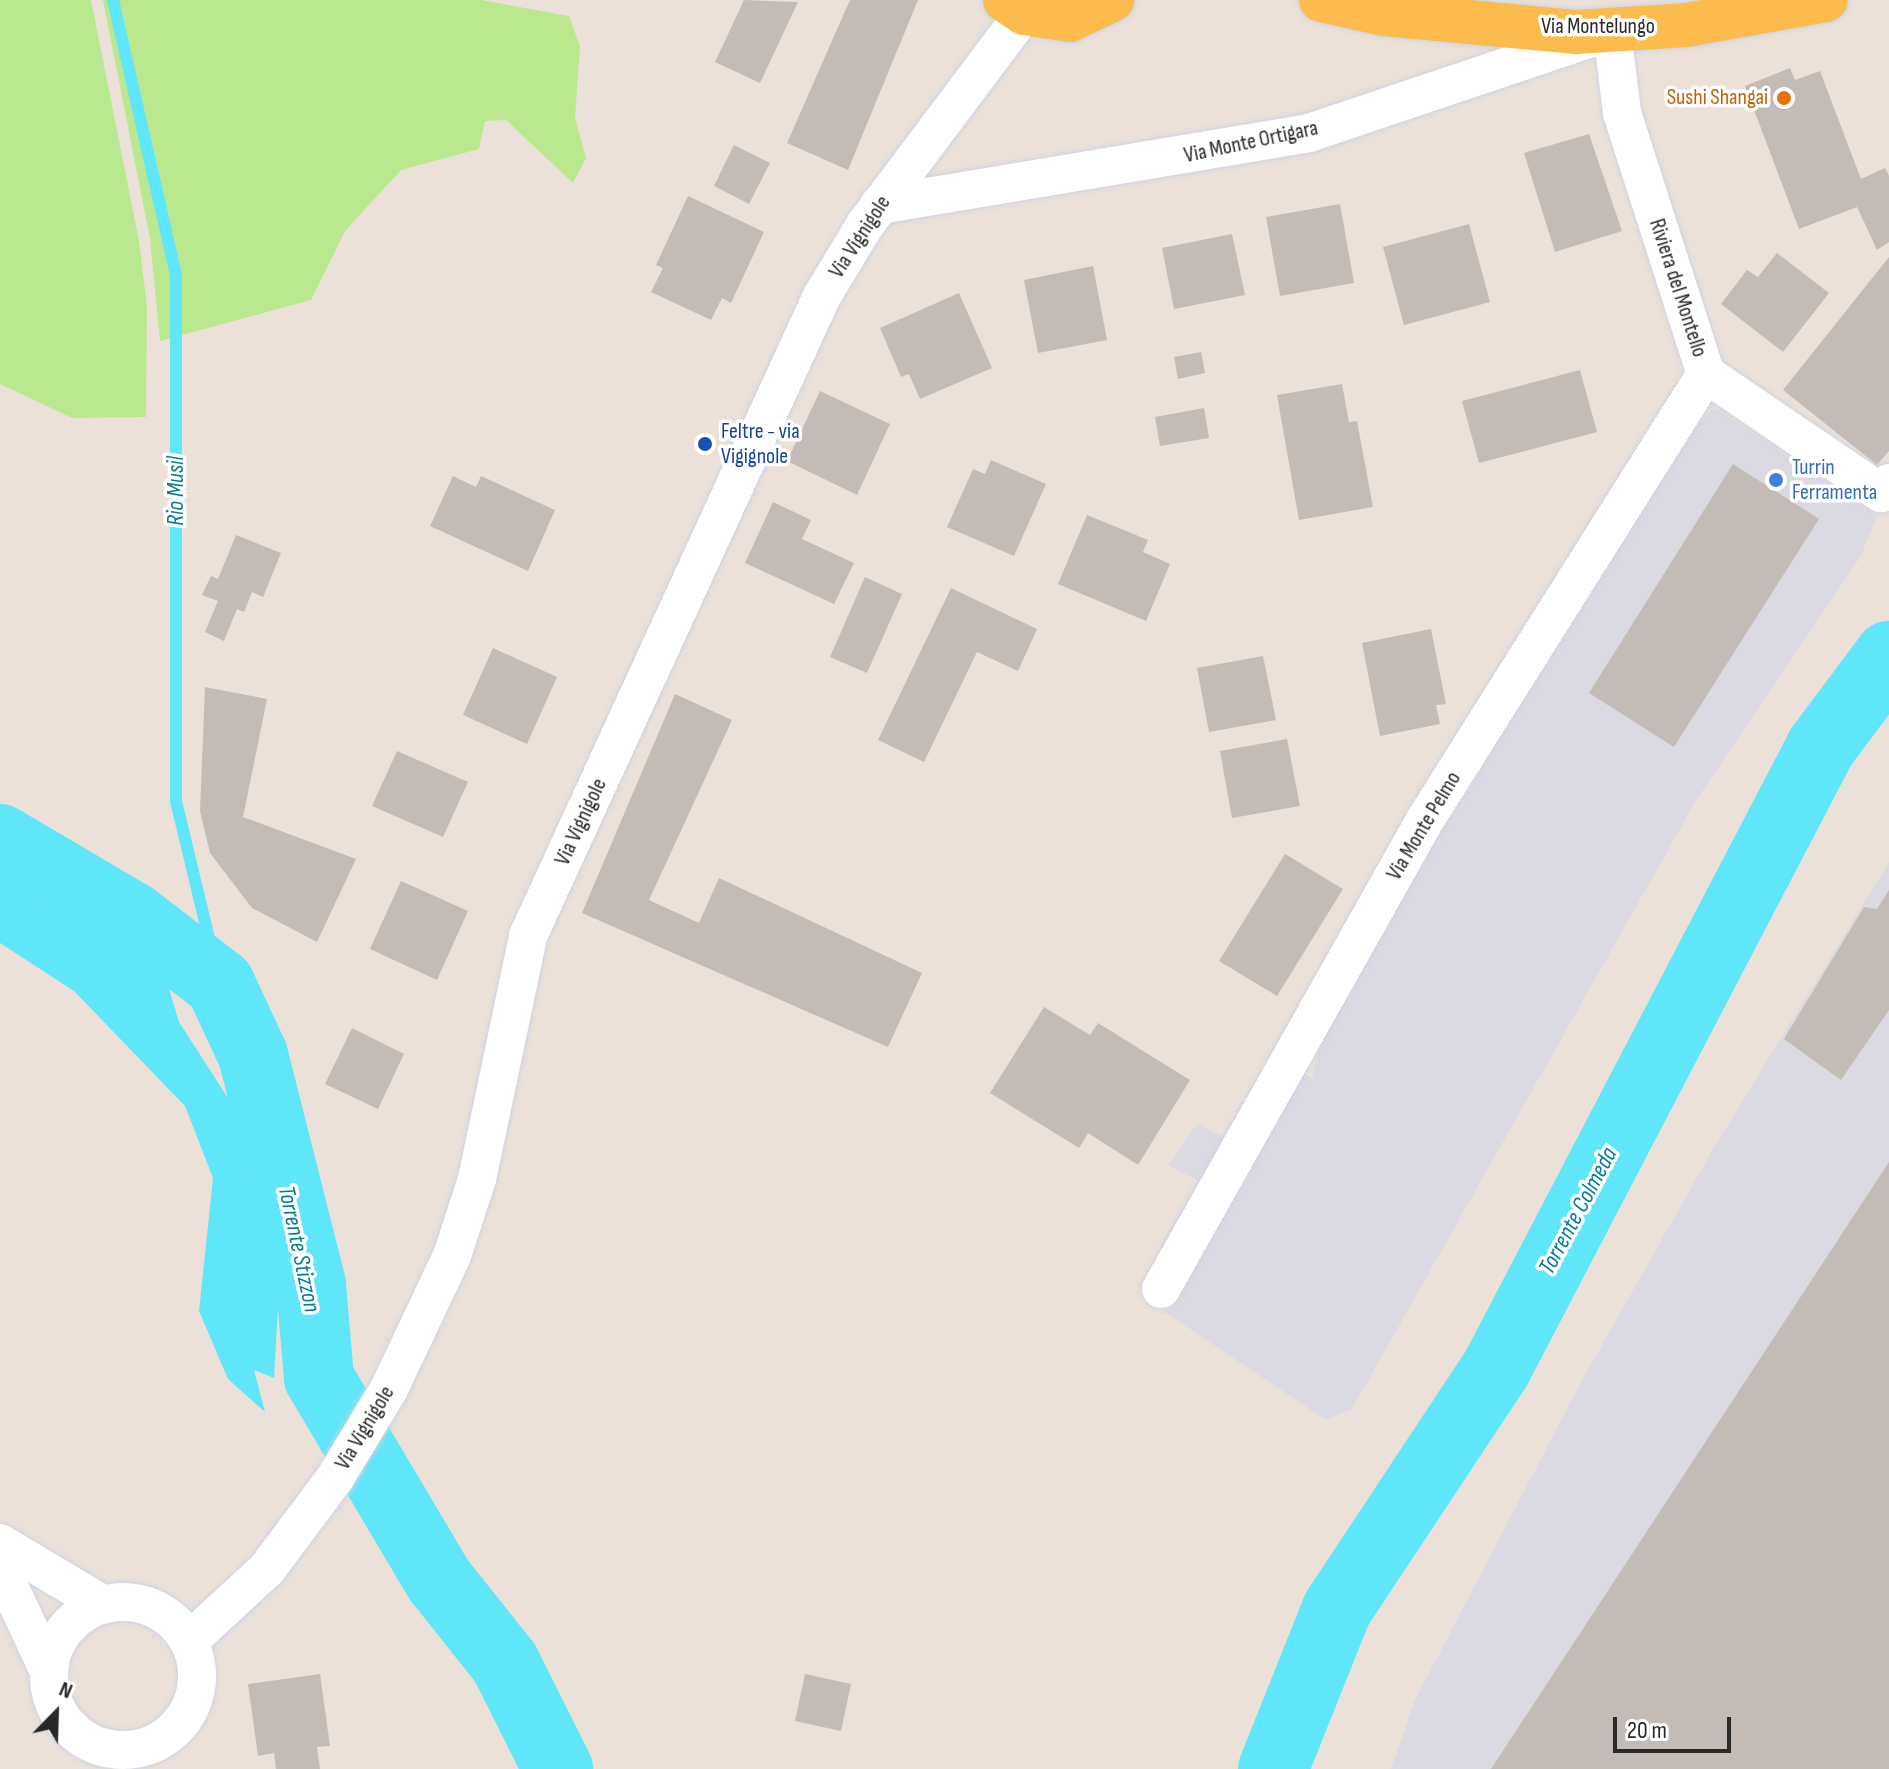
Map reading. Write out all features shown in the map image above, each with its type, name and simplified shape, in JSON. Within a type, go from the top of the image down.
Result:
[{"type":"main road","points":[[1015,6],[1070,20],[1112,0]]},
{"type":"main road","name":"Via Montelungo","points":[[1321,0],[1384,14],[1612,31],[1826,0]]},
{"type":"street","name":"Via Vignigole","points":[[189,1641],[267,1569],[363,1435],[428,1309],[477,1179],[528,936],[822,296],[879,205],[1015,6]]},
{"type":"street","name":"Via Monte Ortigara","points":[[879,205],[1309,133],[1612,31]]},
{"type":"street","name":"Riviera del Montello","points":[[1612,31],[1622,113],[1706,374],[1881,493],[1889,483]]},
{"type":"street","name":"Via Monte Pelmo","points":[[1161,1289],[1425,820],[1706,374]]},
{"type":"street","points":[[0,1543],[102,1604],[152,1607],[189,1641],[197,1687],[162,1756],[118,1749],[82,1738],[57,1708],[49,1671],[0,1567]]},
{"type":"street","points":[[49,1671],[65,1629],[102,1604]]},
{"type":"shaded area","points":[[1715,408],[1877,516],[1861,556],[1697,799],[1352,1409],[1326,1420],[1142,1297],[1167,1233],[1201,1183],[1168,1165],[1197,1124],[1222,1136],[1274,1053],[1312,1078],[1326,1016],[1701,419]]},
{"type":"shaded area","points":[[1889,862],[1889,1769],[1391,1769],[1415,1700],[1581,1382],[1713,1149]]},
{"type":"green space","points":[[0,0],[91,0],[139,241],[147,307],[146,417],[72,418],[0,384]]},
{"type":"green space","points":[[103,0],[481,0],[569,16],[580,46],[575,118],[586,158],[573,183],[506,120],[485,121],[479,149],[401,170],[345,231],[311,300],[160,341],[150,239]]},
{"type":"water","points":[[0,866],[163,969],[179,1022],[257,1143],[279,1289],[274,1378],[254,1370],[265,1412],[228,1379],[199,1311],[213,1178],[185,1106],[74,991],[0,943]]},
{"type":"building","points":[[744,0],[798,2],[760,83],[715,62]]},
{"type":"building","points":[[850,0],[918,0],[848,170],[787,143]]},
{"type":"building","points":[[1790,68],[1795,80],[1820,71],[1861,179],[1885,168],[1889,176],[1889,242],[1877,250],[1857,207],[1799,229],[1745,86]]},
{"type":"building","points":[[1589,134],[1622,231],[1555,252],[1524,153]]},
{"type":"building","points":[[734,145],[770,163],[749,204],[714,186]]},
{"type":"building","points":[[688,196],[764,232],[731,303],[722,298],[711,320],[651,292],[663,268],[656,265]]},
{"type":"building","points":[[1340,204],[1354,283],[1280,296],[1266,217]]},
{"type":"building","points":[[1469,224],[1490,302],[1404,325],[1383,247]]},
{"type":"building","points":[[1232,234],[1245,295],[1174,309],[1162,248]]},
{"type":"building","points":[[1777,253],[1829,293],[1783,352],[1721,304],[1747,270],[1758,277]]},
{"type":"building","points":[[1889,257],[1889,451],[1877,465],[1783,390]]},
{"type":"building","points":[[1093,266],[1107,340],[1038,353],[1024,280]]},
{"type":"building","points":[[959,293],[992,368],[920,399],[909,374],[901,377],[880,328]]},
{"type":"building","points":[[1201,352],[1205,373],[1178,379],[1174,357]]},
{"type":"building","points":[[1580,370],[1597,432],[1479,463],[1462,401]]},
{"type":"building","points":[[1342,384],[1349,422],[1357,421],[1373,507],[1299,520],[1277,395]]},
{"type":"building","points":[[820,391],[890,424],[857,495],[787,461]]},
{"type":"building","points":[[1204,408],[1209,438],[1160,446],[1155,417]]},
{"type":"building","points":[[991,460],[1046,484],[1014,556],[947,527],[973,469],[985,474]]},
{"type":"building","points":[[1733,464],[1819,519],[1674,747],[1589,693]]},
{"type":"building","points":[[453,476],[476,487],[481,476],[555,510],[528,571],[430,526]]},
{"type":"building","points":[[773,502],[811,520],[802,539],[854,563],[834,604],[745,563]]},
{"type":"building","points":[[1087,515],[1148,540],[1143,552],[1170,564],[1146,621],[1058,584]]},
{"type":"building","points":[[236,535],[281,553],[263,597],[252,592],[244,612],[237,609],[224,641],[205,632],[218,601],[202,595],[211,576],[218,579]]},
{"type":"building","points":[[865,577],[902,594],[867,673],[830,657]]},
{"type":"building","points":[[951,588],[1037,629],[1018,671],[977,652],[924,762],[878,740]]},
{"type":"building","points":[[1431,629],[1446,704],[1436,705],[1440,724],[1380,736],[1362,643]]},
{"type":"building","points":[[493,648],[557,677],[527,744],[463,715]]},
{"type":"building","points":[[1263,656],[1276,720],[1209,732],[1197,668]]},
{"type":"building","points":[[205,687],[267,699],[243,817],[356,859],[317,942],[252,908],[210,853],[200,811]]},
{"type":"building","points":[[675,694],[732,720],[649,900],[699,923],[719,878],[922,973],[888,1047],[582,913]]},
{"type":"building","points":[[1287,739],[1300,806],[1232,818],[1220,751]]},
{"type":"building","points":[[397,751],[468,782],[443,837],[372,806]]},
{"type":"building","points":[[1285,854],[1343,889],[1277,996],[1219,961]]},
{"type":"building","points":[[401,881],[468,911],[437,980],[370,949]]},
{"type":"building","points":[[1889,890],[1889,1010],[1841,1080],[1784,1039],[1864,907],[1877,909]]},
{"type":"building","points":[[1044,1007],[1090,1035],[1098,1023],[1190,1080],[1138,1165],[1088,1133],[1079,1148],[990,1093]]},
{"type":"building","points":[[352,1028],[404,1054],[378,1109],[325,1084]]},
{"type":"building","points":[[1889,1162],[1889,1769],[1491,1769]]},
{"type":"building","points":[[320,1674],[330,1746],[317,1747],[320,1769],[276,1769],[274,1753],[258,1756],[248,1684]]},
{"type":"building","points":[[805,1674],[851,1684],[841,1731],[795,1721]]},
{"type":"waterway","name":"Rio Musil","points":[[113,0],[176,275],[176,801],[220,984]]},
{"type":"waterway","name":"Torrente Colmeda","points":[[1273,1769],[1337,1609],[1496,1369],[1821,747],[1889,656]]},
{"type":"waterway","name":"Torrente Stizzon","points":[[0,839],[134,918],[220,984],[253,1055],[311,1285],[319,1378],[439,1580],[505,1663],[558,1769]]},
{"type":"place","name":"Sushi Shangai","points":[[1784,98]]},
{"type":"place","name":"Feltre - via Vigignole","points":[[705,444]]},
{"type":"place","name":"Turrin Ferramenta","points":[[1776,480]]}]
